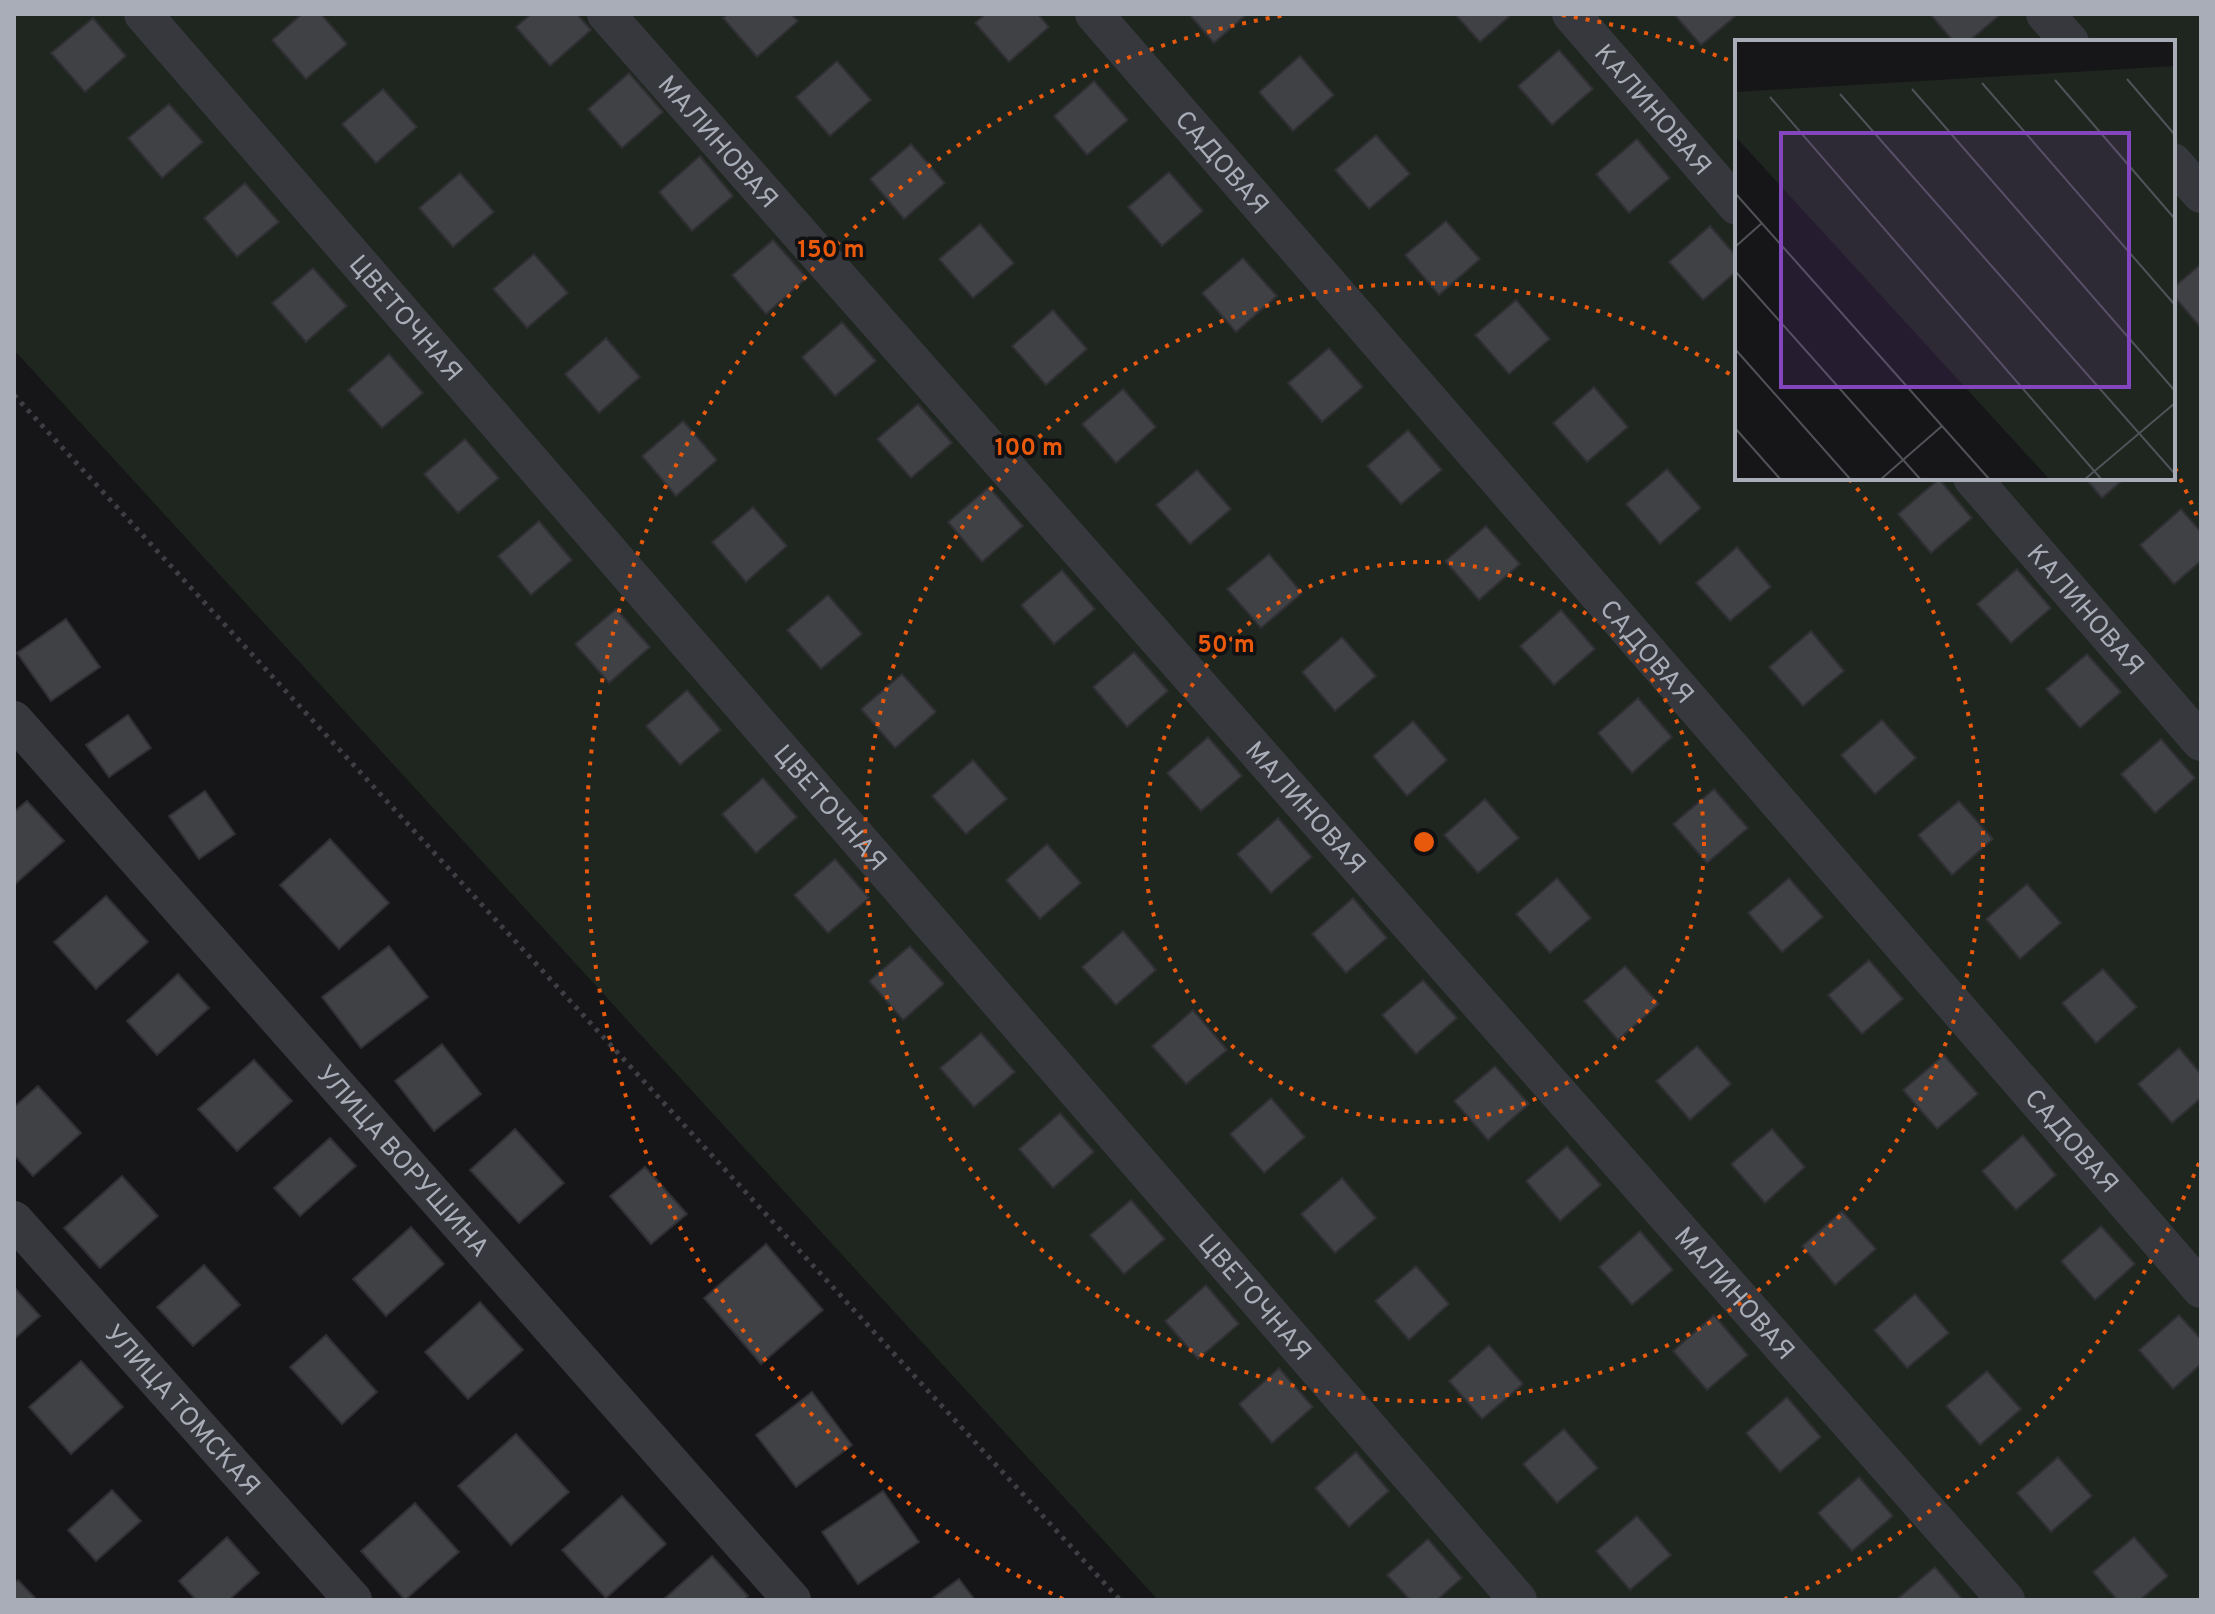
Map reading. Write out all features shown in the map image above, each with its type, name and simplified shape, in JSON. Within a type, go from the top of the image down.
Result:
[{"type":"street","name":"ЦВЕТОЧНАЯ","points":[[143,14],[1518,1600]]},
{"type":"street","name":"МАЛИНОВАЯ","points":[[606,14],[2006,1600]]},
{"type":"street","name":"САДОВАЯ","points":[[1094,14],[2201,1289]]},
{"type":"street","name":"КАЛИНОВАЯ","points":[[1571,14],[1735,204]]},
{"type":"street","points":[[2045,14],[2068,40]]},
{"type":"street","points":[[2175,164],[2201,194]]},
{"type":"street","name":"КАЛИНОВАЯ","points":[[1974,480],[2201,742]]},
{"type":"street","name":"УЛИЦА ВОРУШИНА","points":[[14,720],[792,1600]]},
{"type":"street","name":"УЛИЦА ТОМСКАЯ","points":[[14,1220],[353,1600]]},
{"type":"path","points":[[14,395],[1120,1600]]},
{"type":"shaded area","points":[[14,14],[2201,14],[2201,1600],[1158,1600],[14,350]]},
{"type":"building","points":[[302,14],[321,14],[347,44],[306,79],[272,40]]},
{"type":"building","points":[[531,14],[577,14],[591,30],[550,66],[516,27]]},
{"type":"building","points":[[728,14],[791,14],[798,21],[757,57],[723,18]]},
{"type":"building","points":[[985,14],[1038,14],[1049,27],[1009,62],[975,23]]},
{"type":"building","points":[[1189,14],[1247,14],[1214,43]]},
{"type":"building","points":[[1455,14],[1512,14],[1480,42]]},
{"type":"building","points":[[1674,14],[1738,14],[1701,45]]},
{"type":"building","points":[[1930,14],[2001,14],[1970,40],[1952,40]]},
{"type":"building","points":[[93,18],[126,56],[85,92],[51,53]]},
{"type":"building","points":[[1559,50],[1593,89],[1552,125],[1518,86]]},
{"type":"building","points":[[1300,56],[1334,95],[1293,131],[1259,92]]},
{"type":"building","points":[[837,61],[871,100],[830,136],[796,97]]},
{"type":"building","points":[[629,73],[663,112],[622,148],[588,109]]},
{"type":"building","points":[[1094,81],[1128,120],[1087,155],[1054,116]]},
{"type":"building","points":[[383,89],[417,127],[376,163],[342,124]]},
{"type":"building","points":[[169,104],[203,142],[162,178],[128,138]]},
{"type":"building","points":[[1376,135],[1410,174],[1369,209],[1335,170]]},
{"type":"building","points":[[1637,139],[1670,178],[1629,213],[1596,174]]},
{"type":"building","points":[[911,144],[945,183],[904,219],[870,179]]},
{"type":"building","points":[[700,156],[733,196],[692,231],[659,192]]},
{"type":"building","points":[[1169,172],[1203,211],[1162,246],[1128,207]]},
{"type":"building","points":[[460,173],[494,212],[453,247],[419,208]]},
{"type":"building","points":[[245,183],[279,222],[237,257],[204,218]]},
{"type":"building","points":[[1446,221],[1480,259],[1439,295],[1405,255]]},
{"type":"building","points":[[980,224],[1014,263],[973,298],[939,259]]},
{"type":"building","points":[[1710,226],[1735,255],[1735,273],[1703,300],[1669,262]]},
{"type":"building","points":[[773,240],[807,278],[766,314],[732,275]]},
{"type":"building","points":[[534,254],[568,293],[527,328],[493,289]]},
{"type":"building","points":[[1243,258],[1277,296],[1236,332],[1202,293]]},
{"type":"building","points":[[2201,264],[2201,328],[2175,297],[2175,286]]},
{"type":"building","points":[[313,268],[347,306],[306,342],[272,303]]},
{"type":"building","points":[[1516,300],[1550,339],[1509,374],[1475,335]]},
{"type":"building","points":[[1053,310],[1087,349],[1046,385],[1012,346]]},
{"type":"building","points":[[842,322],[876,361],[835,396],[802,357]]},
{"type":"building","points":[[606,338],[640,377],[599,413],[565,374]]},
{"type":"building","points":[[1329,348],[1363,387],[1322,422],[1288,383]]},
{"type":"building","points":[[389,354],[423,393],[382,428],[348,390]]},
{"type":"building","points":[[1594,387],[1628,427],[1587,462],[1553,423]]},
{"type":"building","points":[[1123,389],[1156,427],[1116,463],[1082,424]]},
{"type":"building","points":[[918,404],[952,443],[911,478],[877,439]]},
{"type":"building","points":[[683,421],[717,460],[676,496],[642,456]]},
{"type":"building","points":[[1408,430],[1442,470],[1401,504],[1367,466]]},
{"type":"building","points":[[465,439],[499,478],[458,513],[424,474]]},
{"type":"building","points":[[1667,469],[1701,508],[1660,544],[1626,504]]},
{"type":"building","points":[[1197,470],[1231,509],[1190,544],[1156,505]]},
{"type":"building","points":[[1940,480],[1972,518],[1931,553],[1898,514]]},
{"type":"building","points":[[2087,480],[2123,480],[2102,498]]},
{"type":"building","points":[[989,487],[1023,526],[982,562],[948,522]]},
{"type":"building","points":[[753,507],[787,546],[746,582],[712,542]]},
{"type":"building","points":[[2181,509],[2201,532],[2201,561],[2174,584],[2140,545]]},
{"type":"building","points":[[539,521],[572,560],[531,595],[498,556]]},
{"type":"building","points":[[1486,526],[1520,564],[1479,600],[1445,561]]},
{"type":"building","points":[[1737,547],[1771,587],[1730,621],[1696,583]]},
{"type":"building","points":[[1269,554],[1302,593],[1261,628],[1227,589]]},
{"type":"building","points":[[2017,569],[2051,608],[2011,643],[1977,604]]},
{"type":"building","points":[[1062,570],[1095,609],[1054,644],[1021,605]]},
{"type":"building","points":[[828,595],[862,634],[821,669],[787,630]]},
{"type":"building","points":[[616,609],[650,647],[609,683],[575,644]]},
{"type":"building","points":[[1561,610],[1595,649],[1554,685],[1520,646]]},
{"type":"building","points":[[66,619],[100,667],[51,701],[17,653]]},
{"type":"building","points":[[1811,631],[1844,671],[1803,706],[1769,667]]},
{"type":"building","points":[[1342,637],[1376,676],[1335,711],[1302,672]]},
{"type":"building","points":[[1134,652],[1168,691],[1127,727],[1093,687]]},
{"type":"building","points":[[2087,654],[2121,692],[2080,728],[2046,689]]},
{"type":"building","points":[[902,674],[936,712],[895,748],[861,709]]},
{"type":"building","points":[[687,690],[721,730],[680,765],[646,726]]},
{"type":"building","points":[[1638,698],[1672,737],[1632,773],[1598,733]]},
{"type":"building","points":[[128,715],[151,748],[109,777],[86,745]]},
{"type":"building","points":[[1882,720],[1916,758],[1875,794],[1841,755]]},
{"type":"building","points":[[1413,721],[1447,760],[1407,796],[1373,756]]},
{"type":"building","points":[[1208,737],[1242,776],[1201,811],[1167,773]]},
{"type":"building","points":[[2161,739],[2195,778],[2155,813],[2121,774]]},
{"type":"building","points":[[973,760],[1007,799],[966,834],[932,796]]},
{"type":"building","points":[[763,778],[797,817],[756,853],[722,814]]},
{"type":"building","points":[[1714,789],[1748,828],[1707,863],[1673,824]]},
{"type":"building","points":[[205,791],[235,834],[199,859],[169,816]]},
{"type":"building","points":[[1485,799],[1519,838],[1478,873],[1444,835]]},
{"type":"building","points":[[27,801],[64,841],[14,885],[14,812]]},
{"type":"building","points":[[1959,801],[1993,839],[1952,875],[1918,835]]},
{"type":"building","points":[[1278,818],[1312,857],[1271,893],[1237,854]]},
{"type":"building","points":[[330,839],[389,903],[339,949],[280,885]]},
{"type":"building","points":[[1047,844],[1081,883],[1040,919],[1006,880]]},
{"type":"building","points":[[835,859],[869,898],[828,933],[794,895]]},
{"type":"building","points":[[1557,878],[1591,918],[1550,953],[1516,914]]},
{"type":"building","points":[[1789,878],[1823,917],[1782,952],[1748,913]]},
{"type":"building","points":[[2027,884],[2061,923],[2020,959],[1986,919]]},
{"type":"building","points":[[106,896],[148,942],[96,989],[54,942]]},
{"type":"building","points":[[1353,898],[1387,938],[1346,973],[1312,934]]},
{"type":"building","points":[[1123,931],[1156,970],[1116,1005],[1082,967]]},
{"type":"building","points":[[389,946],[428,997],[361,1048],[322,997]]},
{"type":"building","points":[[910,946],[944,984],[903,1020],[869,981]]},
{"type":"building","points":[[1869,960],[1903,999],[1862,1034],[1828,995]]},
{"type":"building","points":[[1625,966],[1659,1004],[1618,1040],[1584,1001]]},
{"type":"building","points":[[2103,969],[2137,1007],[2096,1043],[2062,1003]]},
{"type":"building","points":[[178,974],[209,1008],[157,1055],[127,1021]]},
{"type":"building","points":[[1423,980],[1457,1018],[1416,1054],[1382,1015]]},
{"type":"building","points":[[1193,1010],[1227,1050],[1186,1084],[1152,1046]]},
{"type":"building","points":[[981,1033],[1015,1072],[974,1107],[940,1068]]},
{"type":"building","points":[[442,1044],[481,1094],[434,1131],[395,1081]]},
{"type":"building","points":[[1697,1046],[1731,1084],[1690,1120],[1656,1081]]},
{"type":"building","points":[[2179,1048],[2201,1074],[2201,1098],[2172,1123],[2138,1084]]},
{"type":"building","points":[[1944,1055],[1978,1094],[1937,1129],[1903,1090]]},
{"type":"building","points":[[254,1060],[292,1101],[237,1151],[198,1109]]},
{"type":"building","points":[[1495,1066],[1529,1104],[1488,1140],[1454,1101]]},
{"type":"building","points":[[38,1086],[81,1133],[33,1176],[14,1155],[14,1107]]},
{"type":"building","points":[[1271,1098],[1305,1137],[1264,1173],[1230,1134]]},
{"type":"building","points":[[1060,1113],[1094,1152],[1053,1188],[1019,1149]]},
{"type":"building","points":[[515,1129],[564,1183],[519,1223],[470,1170]]},
{"type":"building","points":[[1772,1129],[1805,1167],[1765,1203],[1731,1164]]},
{"type":"building","points":[[2023,1135],[2056,1175],[2016,1210],[1982,1171]]},
{"type":"building","points":[[330,1138],[356,1166],[300,1216],[274,1188]]},
{"type":"building","points":[[1567,1146],[1601,1185],[1560,1221],[1526,1181]]},
{"type":"building","points":[[645,1167],[687,1214],[651,1244],[610,1196]]},
{"type":"building","points":[[122,1176],[158,1216],[100,1268],[64,1228]]},
{"type":"building","points":[[1342,1178],[1376,1218],[1335,1253],[1301,1214]]},
{"type":"building","points":[[1131,1200],[1165,1239],[1124,1274],[1090,1235]]},
{"type":"building","points":[[1842,1211],[1876,1249],[1835,1285],[1802,1246]]},
{"type":"building","points":[[2101,1226],[2135,1264],[2095,1300],[2061,1261]]},
{"type":"building","points":[[411,1227],[444,1264],[386,1316],[353,1279]]},
{"type":"building","points":[[1640,1231],[1673,1270],[1632,1305],[1599,1267]]},
{"type":"building","points":[[766,1244],[823,1310],[761,1364],[704,1298]]},
{"type":"building","points":[[204,1265],[240,1305],[193,1346],[157,1307]]},
{"type":"building","points":[[1416,1266],[1449,1304],[1409,1340],[1375,1301]]},
{"type":"building","points":[[1206,1285],[1239,1324],[1198,1359],[1165,1321]]},
{"type":"building","points":[[14,1287],[40,1316],[14,1339]]},
{"type":"building","points":[[1915,1294],[1949,1333],[1907,1368],[1874,1330]]},
{"type":"building","points":[[480,1302],[523,1350],[468,1399],[425,1352]]},
{"type":"building","points":[[1714,1315],[1748,1355],[1707,1390],[1673,1351]]},
{"type":"building","points":[[2179,1315],[2201,1339],[2201,1364],[2173,1389],[2139,1350]]},
{"type":"building","points":[[326,1335],[377,1392],[342,1424],[290,1367]]},
{"type":"building","points":[[1489,1345],[1523,1384],[1482,1419],[1449,1381]]},
{"type":"building","points":[[81,1361],[123,1407],[71,1454],[29,1407]]},
{"type":"building","points":[[1279,1368],[1313,1407],[1272,1443],[1239,1404]]},
{"type":"building","points":[[1987,1371],[2021,1409],[1980,1445],[1946,1406]]},
{"type":"building","points":[[812,1392],[852,1445],[796,1487],[756,1435]]},
{"type":"building","points":[[1787,1397],[1821,1437],[1780,1472],[1746,1433]]},
{"type":"building","points":[[1564,1429],[1598,1468],[1557,1503],[1523,1464]]},
{"type":"building","points":[[516,1434],[569,1492],[511,1545],[458,1486]]},
{"type":"building","points":[[1356,1452],[1389,1491],[1349,1527],[1315,1488]]},
{"type":"building","points":[[2058,1457],[2092,1496],[2051,1532],[2017,1493]]},
{"type":"building","points":[[1859,1477],[1893,1516],[1852,1551],[1818,1513]]},
{"type":"building","points":[[112,1490],[141,1521],[96,1561],[68,1530]]},
{"type":"building","points":[[883,1491],[919,1542],[858,1584],[822,1532]]},
{"type":"building","points":[[622,1496],[666,1544],[606,1598],[562,1550]]},
{"type":"building","points":[[415,1503],[459,1552],[405,1600],[361,1551]]},
{"type":"building","points":[[1637,1516],[1671,1555],[1630,1590],[1596,1551]]},
{"type":"building","points":[[227,1537],[259,1573],[229,1600],[196,1600],[179,1581]]},
{"type":"building","points":[[2134,1537],[2168,1576],[2140,1600],[2117,1600],[2093,1572]]},
{"type":"building","points":[[1428,1539],[1462,1578],[1437,1600],[1410,1600],[1387,1575]]},
{"type":"building","points":[[712,1556],[748,1596],[744,1600],[663,1600]]},
{"type":"building","points":[[1935,1567],[1963,1600],[1896,1600]]},
{"type":"building","points":[[959,1579],[975,1600],[930,1600]]},
{"type":"building","points":[[18,1580],[37,1600],[14,1600],[14,1583]]}]
